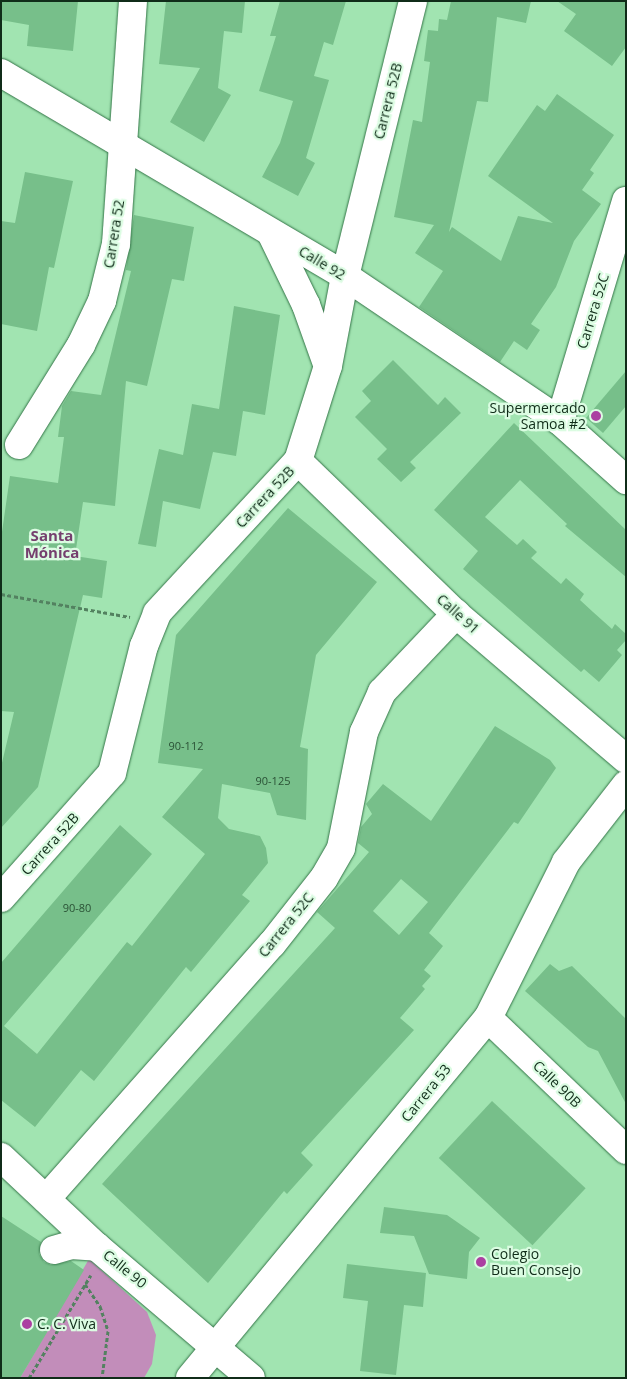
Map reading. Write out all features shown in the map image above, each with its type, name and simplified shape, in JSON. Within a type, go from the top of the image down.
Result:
[{"type":"street","name":"Carrera 52","points":[[19,445],[81,345],[102,300],[116,244],[125,146],[133,1]]},
{"type":"street","name":"Carrera 52B","points":[[1,898],[112,773],[152,621],[298,461],[328,366],[345,276],[413,1]]},
{"type":"street","name":"Calle 92","points":[[1,73],[345,276],[560,421],[626,480]]},
{"type":"street","name":"Carrera 52C","points":[[560,421],[626,201]]},
{"type":"street","points":[[271,233],[306,304],[328,366]]},
{"type":"street","name":"Calle 91","points":[[298,461],[456,614],[626,759]]},
{"type":"street","name":"Carrera 52C","points":[[46,1199],[272,944],[324,878],[341,848],[364,732],[382,692],[456,614]]},
{"type":"street","name":"Carrera 53","points":[[190,1378],[488,1018],[566,862],[626,785]]},
{"type":"street","name":"Calle 90B","points":[[488,1018],[626,1150]]},
{"type":"street","name":"Calle 90","points":[[1,1157],[46,1199],[96,1258],[217,1346],[251,1378]]},
{"type":"street","points":[[54,1250],[71,1245],[96,1258]]},
{"type":"path","points":[[1,594],[152,621]]},
{"type":"path","points":[[30,1378],[86,1284],[96,1258]]},
{"type":"path","points":[[86,1284],[100,1306],[108,1331],[102,1378]]},
{"type":"shaded area","points":[[89,1259],[147,1312],[156,1335],[152,1364],[144,1378],[20,1378]]},
{"type":"building","points":[[1,1],[78,1],[73,51],[27,46],[29,25],[1,20]]},
{"type":"building","points":[[166,1],[245,1],[242,33],[224,31],[218,88],[231,95],[204,142],[170,122],[200,68],[159,64]]},
{"type":"building","points":[[280,1],[346,1],[333,45],[324,42],[314,76],[329,80],[306,158],[315,163],[298,196],[262,177],[280,143],[293,101],[259,91],[276,36],[270,36]]},
{"type":"building","points":[[451,1],[531,1],[526,23],[497,17],[488,102],[477,101],[449,232],[452,227],[501,261],[518,216],[553,223],[488,176],[537,105],[545,111],[557,94],[614,135],[590,170],[594,173],[582,190],[601,204],[574,241],[556,287],[531,324],[540,330],[527,350],[514,341],[500,362],[419,307],[443,271],[415,253],[434,225],[394,217],[413,120],[422,122],[430,62],[424,61],[428,30],[438,31],[439,19],[447,20]]},
{"type":"building","points":[[557,1],[626,1],[626,47],[612,66],[564,31],[576,14]]},
{"type":"building","points":[[25,172],[73,181],[54,268],[49,267],[37,331],[1,324],[1,221],[15,223]]},
{"type":"building","points":[[134,215],[194,227],[184,281],[172,279],[147,386],[126,381],[115,506],[83,502],[75,556],[107,561],[102,598],[83,595],[38,787],[1,828],[1,767],[14,712],[1,711],[1,539],[10,476],[58,483],[64,437],[58,437],[62,406],[71,391],[101,395],[131,271],[126,270]]},
{"type":"building","points":[[234,306],[280,315],[265,415],[243,411],[236,456],[213,452],[200,509],[163,501],[156,547],[138,544],[159,449],[183,455],[192,404],[219,409]]},
{"type":"building","points":[[393,360],[438,405],[445,397],[461,413],[410,462],[416,468],[401,482],[377,459],[387,449],[355,417],[371,401],[362,391]]},
{"type":"building","points":[[626,371],[626,406],[603,433],[586,418]]},
{"type":"building","points":[[514,423],[626,530],[626,577],[565,526],[567,524],[520,480],[485,517],[517,545],[523,539],[537,552],[531,558],[561,584],[566,578],[584,594],[580,600],[612,629],[615,624],[626,634],[626,640],[617,650],[622,655],[599,682],[584,669],[581,672],[463,569],[478,551],[434,510]]},
{"type":"building","points":[[288,508],[377,582],[316,655],[300,747],[308,749],[306,820],[277,815],[270,793],[222,784],[218,818],[229,829],[260,836],[266,848],[268,863],[242,895],[250,901],[191,972],[186,967],[94,1081],[81,1070],[35,1127],[1,1100],[1,963],[120,825],[152,854],[4,1026],[37,1054],[127,942],[132,946],[205,854],[162,817],[203,769],[158,763],[176,635]]},
{"type":"building","points":[[495,726],[550,760],[556,768],[518,824],[514,822],[429,933],[443,946],[424,970],[431,976],[422,986],[425,989],[400,1018],[414,1030],[301,1153],[313,1165],[287,1194],[284,1191],[208,1283],[102,1184],[335,928],[317,912],[369,852],[358,843],[361,827],[372,814],[366,804],[383,784],[431,821]],"holes":[[[401,879],[428,902],[399,935],[373,911]]]},
{"type":"building","points":[[550,964],[559,971],[572,966],[626,1019],[626,1104],[598,1051],[588,1047],[525,991]]},
{"type":"building","points":[[492,1101],[586,1188],[532,1245],[439,1158]]},
{"type":"building","points":[[384,1207],[447,1215],[480,1238],[469,1252],[467,1279],[429,1274],[414,1236],[380,1233]]},
{"type":"building","name":"C. C. Viva","points":[[1,1216],[41,1242],[39,1254],[44,1262],[51,1265],[71,1261],[84,1270],[20,1378],[1,1378]]},
{"type":"building","points":[[347,1264],[426,1273],[423,1307],[404,1305],[396,1375],[360,1371],[368,1301],[343,1298]]},
{"type":"place","name":"Supermercado Samoa #2","points":[[596,416]]},
{"type":"place","name":"Colegio Buen Consejo","points":[[481,1262]]},
{"type":"place","name":"C. C. Viva","points":[[27,1324]]},
{"type":"district","name":"Santa Mónica","points":[[52,544]]}]
